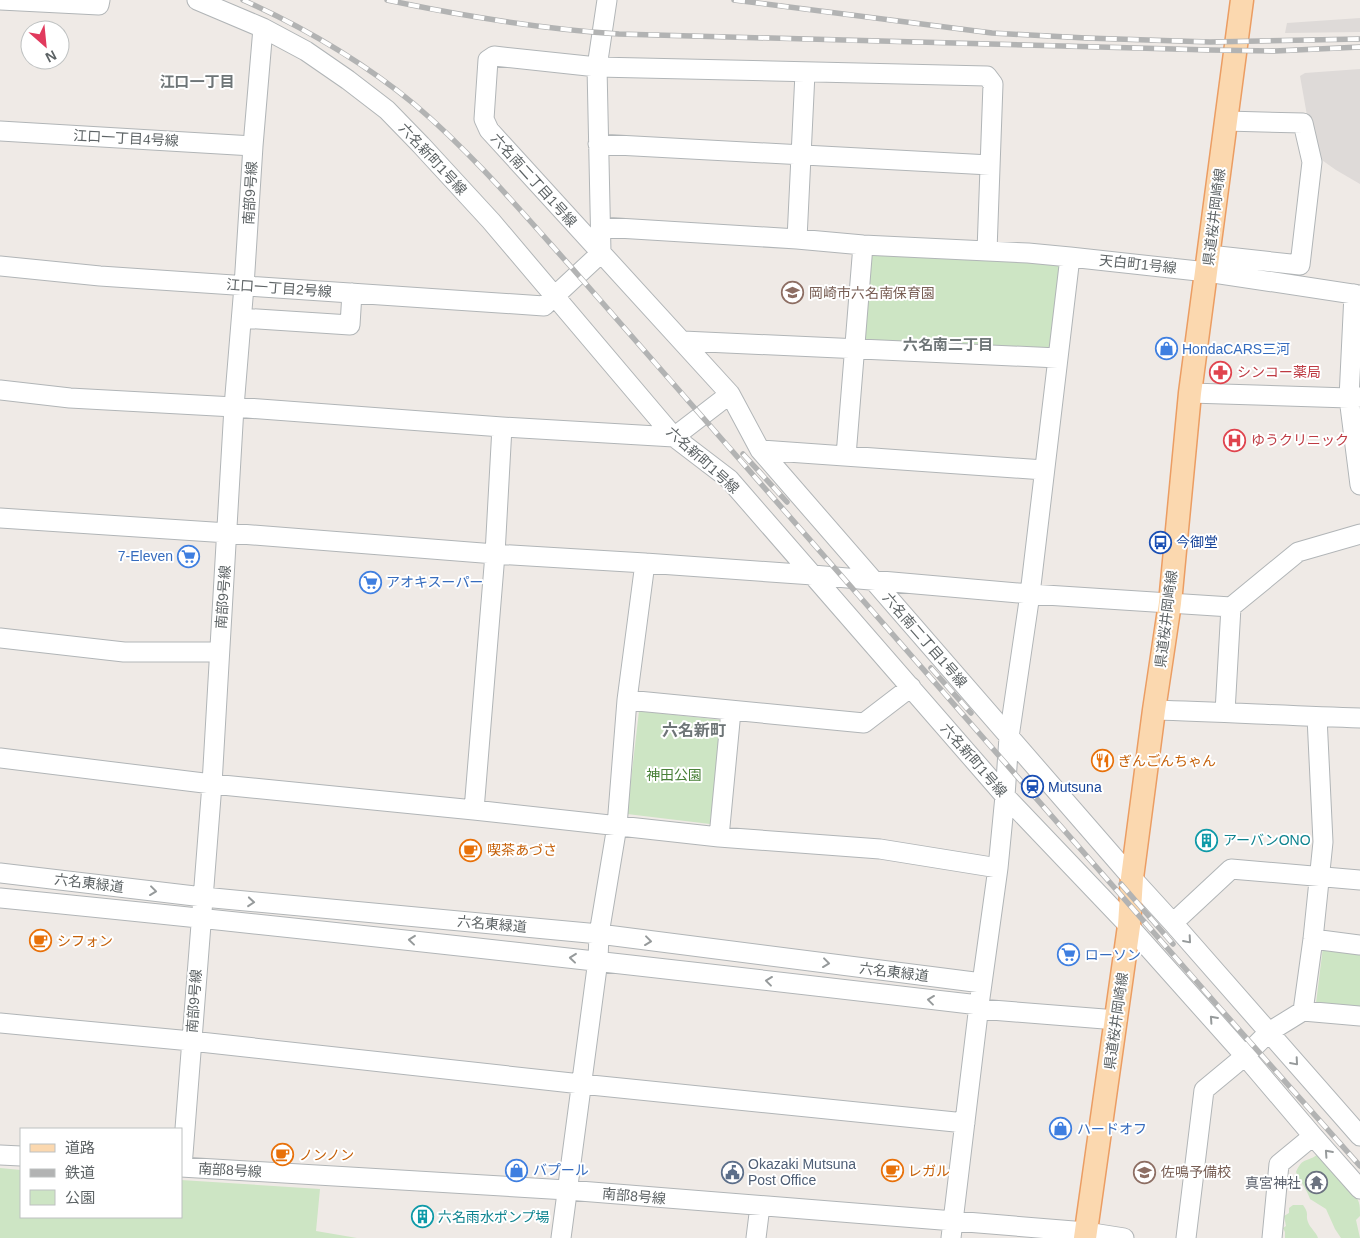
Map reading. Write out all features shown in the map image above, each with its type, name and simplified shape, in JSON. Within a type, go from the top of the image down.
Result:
[{"type":"main road","name":"県道桜井岡崎線","points":[[1085,1235],[1129,926],[1132,878],[1170,603],[1190,393],[1242,0]]},
{"type":"street","points":[[0,0],[98,5],[100,0]]},
{"type":"street","name":"六名新町1号線","points":[[198,0],[262,28],[306,51],[387,110],[484,214],[555,295],[674,437],[729,480],[1006,796],[1129,926],[1360,1189]]},
{"type":"street","points":[[602,253],[597,67],[607,0]]},
{"type":"street","name":"南部9号線","points":[[182,1167],[212,784],[234,407],[262,28]]},
{"type":"street","name":"六名南二丁目1号線","points":[[597,67],[494,56],[488,60],[484,119],[489,130],[730,394],[760,450],[1132,878],[1360,1136]]},
{"type":"street","points":[[597,67],[987,76],[993,84],[987,251]]},
{"type":"street","points":[[796,239],[805,73]]},
{"type":"street","points":[[1208,264],[1300,265],[1312,162],[1303,123],[1226,121]]},
{"type":"street","name":"江口一丁目4号線","points":[[0,131],[252,146]]},
{"type":"street","points":[[598,144],[990,165]]},
{"type":"street","name":"天白町1号線","points":[[601,227],[863,245],[1208,264]]},
{"type":"street","points":[[846,456],[863,245]]},
{"type":"street","name":"江口一丁目2号線","points":[[0,266],[100,276],[544,306],[602,253]]},
{"type":"street","points":[[952,1229],[998,868],[1006,796],[1009,737],[1030,594],[1070,257]]},
{"type":"street","points":[[1208,264],[1357,295],[1354,398],[1360,485]]},
{"type":"street","points":[[242,318],[350,325],[352,293]]},
{"type":"street","points":[[683,342],[1058,358]]},
{"type":"street","points":[[0,390],[70,398],[234,407],[502,427],[674,437],[730,394]]},
{"type":"street","points":[[1190,393],[1354,398]]},
{"type":"street","points":[[474,810],[495,554],[502,427]]},
{"type":"street","points":[[760,450],[1044,470]]},
{"type":"street","points":[[0,518],[813,575],[1030,594],[1231,606],[1298,552],[1360,534]]},
{"type":"street","points":[[562,1238],[580,1084],[598,960],[599,934],[617,826],[627,700],[644,563]]},
{"type":"street","points":[[1224,712],[1231,606]]},
{"type":"street","points":[[0,638],[124,652],[219,652]]},
{"type":"street","points":[[627,700],[864,723],[911,687]]},
{"type":"street","points":[[1154,710],[1360,718]]},
{"type":"street","points":[[719,837],[731,711]]},
{"type":"street","points":[[1303,1011],[1323,842],[1317,717]]},
{"type":"street","points":[[0,758],[212,784],[719,837],[880,849],[998,868]]},
{"type":"street","points":[[1173,923],[1231,869],[1360,880]]},
{"type":"street","name":"六名東緑道","points":[[0,873],[203,897],[599,934],[982,983]]},
{"type":"street","name":"六名東緑道","points":[[0,898],[598,960],[979,1007],[1117,1020]]},
{"type":"street","points":[[1313,939],[1360,945]]},
{"type":"street","points":[[1186,1238],[1204,1090],[1245,1056],[1269,1032],[1303,1011],[1360,1016]]},
{"type":"street","points":[[0,1023],[191,1041],[580,1084],[965,1123]]},
{"type":"street","points":[[1272,1238],[1279,1164],[1313,1136]]},
{"type":"street","points":[[0,1155],[20,1156]]},
{"type":"street","name":"南部8号線","points":[[182,1167],[567,1190],[760,1206],[952,1229],[1124,1238]]},
{"type":"street","points":[[756,1238],[760,1206]]},
{"type":"shaded area","points":[[1360,18],[1360,32],[1285,33],[1287,23]]},
{"type":"shaded area","points":[[1360,69],[1360,184],[1319,158],[1311,138],[1300,76],[1305,73]]},
{"type":"green space","points":[[872,253],[1062,264],[1052,351],[865,341]]},
{"type":"green space","name":"神田公園","points":[[639,711],[722,720],[710,824],[627,814]]},
{"type":"green space","points":[[1323,947],[1360,951],[1360,1008],[1316,1003]]},
{"type":"green space","points":[[1318,1154],[1349,1189],[1350,1193],[1358,1199],[1360,1216],[1356,1220],[1360,1238],[1341,1238],[1326,1209],[1310,1199],[1296,1172],[1303,1162]]},
{"type":"green space","points":[[0,1168],[20,1170],[20,1218],[182,1218],[182,1180],[320,1189],[316,1231],[357,1238],[0,1238]]},
{"type":"green space","points":[[1293,1205],[1303,1205],[1309,1224],[1318,1238],[1285,1238],[1283,1228],[1286,1226],[1284,1216],[1289,1213],[1289,1208]]},
{"type":"railway","points":[[243,0],[332,46],[374,74],[414,104],[476,162],[572,268],[1360,1166]]},
{"type":"railway","points":[[387,0],[502,21],[619,34],[1210,50],[1275,51],[1360,47]]},
{"type":"railway","points":[[734,0],[992,33],[1210,42],[1360,39]]},
{"type":"railway","points":[[743,454],[787,502]]},
{"type":"railway","points":[[931,668],[971,713]]},
{"type":"railway","points":[[1121,884],[1173,944]]},
{"type":"place","name":"岡崎市六名南保育園","points":[[793,293]]},
{"type":"place","name":"HondaCARS三河","points":[[1166,349]]},
{"type":"place","name":"シンコー薬局","points":[[1221,372]]},
{"type":"place","name":"ゆうクリニック","points":[[1235,440]]},
{"type":"place","name":"今御堂","points":[[1160,542]]},
{"type":"place","name":"7-Eleven","points":[[189,556]]},
{"type":"place","name":"アオキスーパー","points":[[370,582]]},
{"type":"place","name":"ぎんごんちゃん","points":[[1102,761]]},
{"type":"place","name":"Mutsuna","points":[[1032,787]]},
{"type":"place","name":"アーバンONO","points":[[1207,840]]},
{"type":"place","name":"喫茶あづさ","points":[[471,850]]},
{"type":"place","name":"シフォン","points":[[41,941]]},
{"type":"place","name":"ローソン","points":[[1069,955]]},
{"type":"place","name":"ハードオフ","points":[[1061,1129]]},
{"type":"place","name":"ノンノン","points":[[283,1155]]},
{"type":"place","name":"バプール","points":[[517,1170]]},
{"type":"place","name":"レガル","points":[[892,1171]]},
{"type":"place","name":"Okazaki Mutsuna Post Office","points":[[732,1172]]},
{"type":"place","name":"佐鳴予備校","points":[[1145,1172]]},
{"type":"place","name":"真宮神社","points":[[1317,1183]]},
{"type":"place","name":"六名雨水ポンプ場","points":[[422,1217]]},
{"type":"district","name":"江口一丁目","points":[[197,82]]},
{"type":"district","name":"六名南二丁目","points":[[948,345]]},
{"type":"district","name":"六名新町","points":[[694,730]]}]
